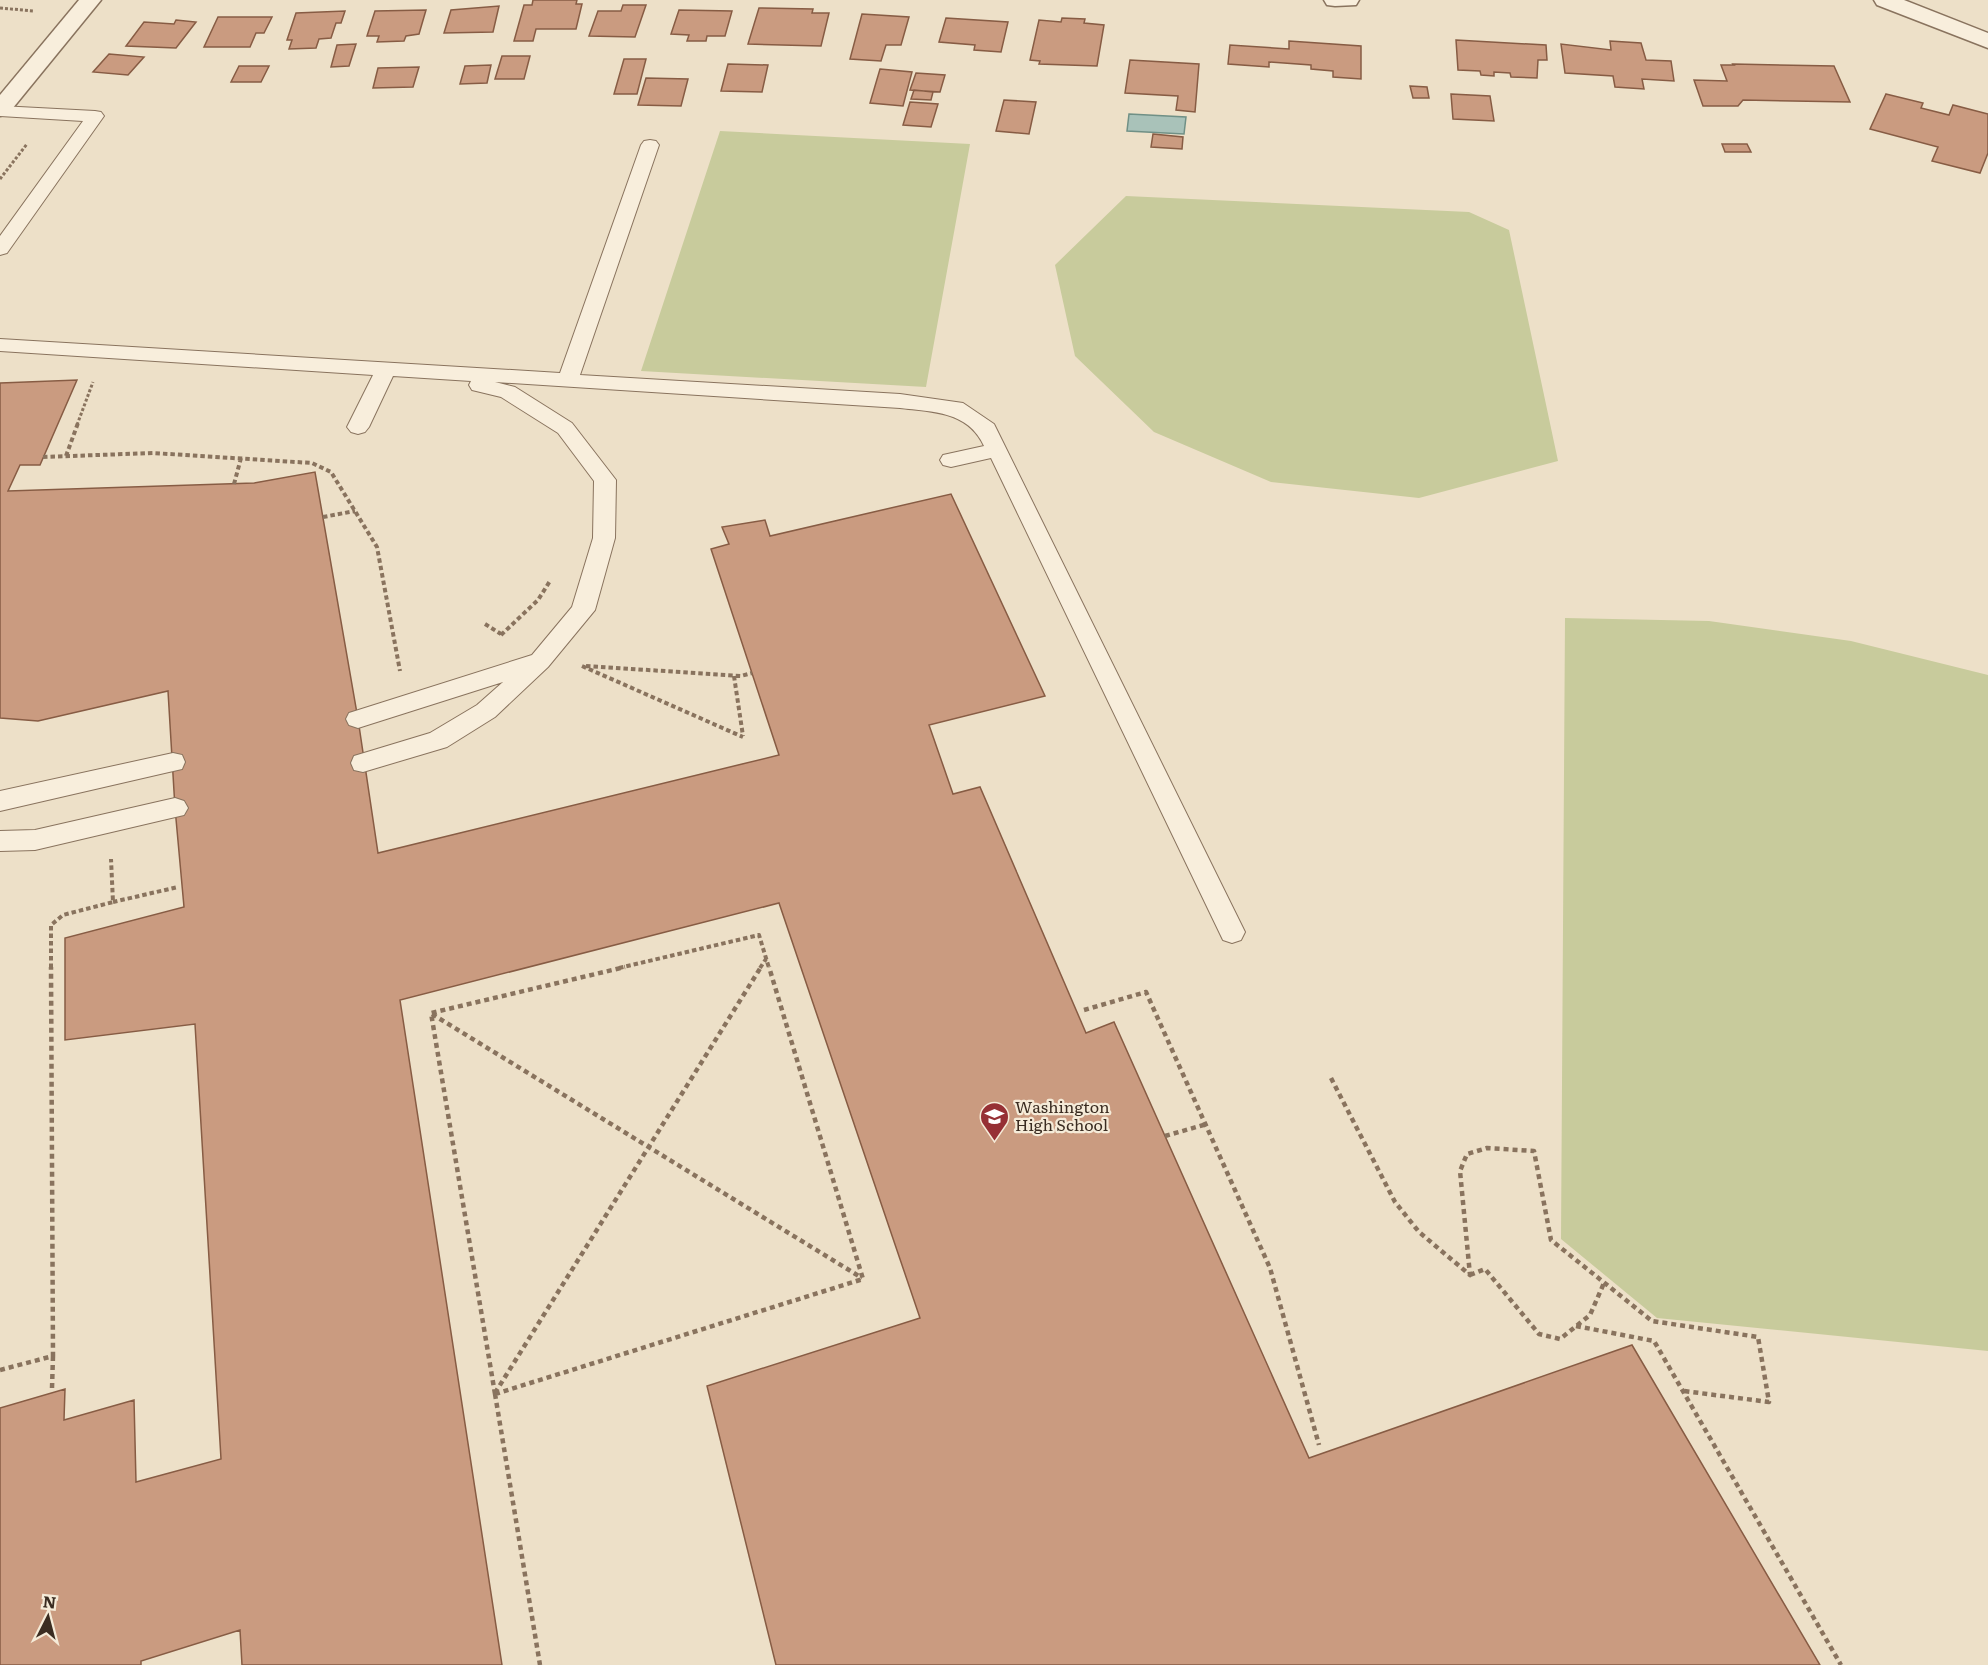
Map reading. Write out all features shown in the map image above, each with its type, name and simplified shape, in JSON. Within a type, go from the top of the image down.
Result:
[{"type":"street","points":[[0,110],[90,0]]},
{"type":"street","points":[[1335,0],[1348,0]]},
{"type":"street","points":[[1885,0],[1988,42]]},
{"type":"lane","points":[[0,110],[95,116],[0,249]]},
{"type":"lane","points":[[568,380],[650,146]]},
{"type":"lane","points":[[0,345],[900,401],[956,408],[987,429],[1232,932]]},
{"type":"lane","points":[[358,427],[387,368]]},
{"type":"lane","points":[[363,763],[438,740],[486,711],[544,656],[584,610],[604,538],[605,480],[566,429],[508,392],[417,370]]},
{"type":"lane","points":[[951,460],[997,450]]},
{"type":"lane","points":[[358,719],[544,656]]},
{"type":"lane","points":[[0,801],[173,762]]},
{"type":"lane","points":[[0,841],[35,840],[175,808]]},
{"type":"path","points":[[0,8],[35,11]]},
{"type":"path","points":[[66,456],[95,375]]},
{"type":"path","points":[[44,457],[153,453],[312,463],[331,472],[377,548],[400,672]]},
{"type":"path","points":[[234,484],[242,458]]},
{"type":"path","points":[[323,518],[355,511]]},
{"type":"path","points":[[493,640],[538,600],[554,575]]},
{"type":"path","points":[[485,624],[501,634]]},
{"type":"path","points":[[544,656],[581,666],[743,737],[734,676]]},
{"type":"path","points":[[581,666],[734,676],[752,673]]},
{"type":"path","points":[[109,824],[113,902]]},
{"type":"path","points":[[52,1388],[51,925],[63,915],[178,887]]},
{"type":"path","points":[[431,1013],[759,935],[863,1279]]},
{"type":"path","points":[[495,1394],[766,958]]},
{"type":"path","points":[[1084,1010],[1146,992],[1270,1268],[1319,1445]]},
{"type":"path","points":[[431,1013],[863,1279]]},
{"type":"path","points":[[431,1013],[540,1665]]},
{"type":"path","points":[[1331,1078],[1395,1202],[1419,1232],[1470,1275]]},
{"type":"path","points":[[1165,1136],[1207,1124]]},
{"type":"path","points":[[1470,1275],[1460,1171],[1467,1154],[1486,1148],[1534,1151],[1551,1240],[1652,1321],[1758,1337],[1768,1402],[1684,1391]]},
{"type":"path","points":[[1470,1275],[1485,1269],[1539,1334],[1560,1339],[1590,1315],[1604,1283]]},
{"type":"path","points":[[495,1394],[863,1279]]},
{"type":"path","points":[[1576,1326],[1654,1341],[1841,1665]]},
{"type":"path","points":[[0,1370],[53,1356]]},
{"type":"green space","points":[[720,131],[970,144],[926,387],[641,371]]},
{"type":"green space","points":[[1126,196],[1469,212],[1509,230],[1558,461],[1419,498],[1271,482],[1154,432],[1075,356],[1055,265]]},
{"type":"green space","points":[[1565,618],[1709,621],[1851,641],[1988,675],[1988,1351],[1657,1318],[1561,1239]]},
{"type":"water","points":[[1129,114],[1186,117],[1184,134],[1127,131]]},
{"type":"building","points":[[533,0],[577,0],[576,4],[582,4],[576,29],[536,29],[533,41],[514,41],[524,5],[532,5]]},
{"type":"building","points":[[623,5],[646,5],[635,37],[589,36],[598,11],[621,11]]},
{"type":"building","points":[[499,6],[493,32],[444,33],[451,10]]},
{"type":"building","points":[[759,8],[813,9],[812,13],[829,13],[821,46],[748,44]]},
{"type":"building","points":[[426,10],[419,34],[406,36],[404,41],[377,42],[379,36],[367,36],[375,11]]},
{"type":"building","points":[[679,10],[732,11],[725,36],[707,36],[706,41],[687,41],[689,35],[671,34]]},
{"type":"building","points":[[345,11],[341,23],[336,23],[331,38],[319,39],[316,48],[289,49],[292,40],[287,40],[296,13]]},
{"type":"building","points":[[862,14],[909,17],[901,45],[886,45],[881,61],[850,59]]},
{"type":"building","points":[[218,17],[272,17],[264,33],[256,33],[250,47],[204,47]]},
{"type":"building","points":[[946,18],[1008,22],[1001,52],[974,50],[975,45],[939,42]]},
{"type":"building","points":[[1062,18],[1085,19],[1084,23],[1104,25],[1097,66],[1039,64],[1040,61],[1030,60],[1039,20],[1061,22]]},
{"type":"building","points":[[176,20],[196,22],[176,48],[126,46],[144,22],[174,24]]},
{"type":"building","points":[[1456,40],[1546,45],[1547,60],[1538,60],[1537,78],[1511,77],[1510,73],[1494,72],[1494,76],[1481,75],[1480,71],[1458,70]]},
{"type":"building","points":[[1289,41],[1361,46],[1361,79],[1333,77],[1333,71],[1311,69],[1311,65],[1269,62],[1269,67],[1228,64],[1230,45],[1289,49]]},
{"type":"building","points":[[1610,41],[1641,43],[1646,60],[1671,61],[1674,81],[1642,79],[1644,89],[1615,87],[1613,76],[1565,73],[1561,44],[1611,50]]},
{"type":"building","points":[[356,44],[349,66],[331,67],[337,45]]},
{"type":"building","points":[[109,54],[144,57],[128,75],[93,72]]},
{"type":"building","points":[[502,56],[530,56],[524,79],[495,79]]},
{"type":"building","points":[[624,59],[646,59],[637,94],[614,94]]},
{"type":"building","points":[[1130,60],[1199,64],[1195,112],[1176,110],[1178,96],[1125,93]]},
{"type":"building","points":[[728,64],[768,65],[762,92],[721,91]]},
{"type":"building","points":[[491,65],[487,83],[460,84],[465,66]]},
{"type":"building","points":[[1721,65],[1834,66],[1850,102],[1743,100],[1738,106],[1703,106],[1694,80],[1727,81]]},
{"type":"building","points":[[239,66],[269,66],[261,82],[231,82]]},
{"type":"building","points":[[419,67],[413,87],[373,88],[378,68]]},
{"type":"building","points":[[880,69],[912,72],[903,106],[870,103]]},
{"type":"building","points":[[916,73],[945,75],[940,92],[910,90]]},
{"type":"building","points":[[646,78],[688,79],[681,106],[638,105]]},
{"type":"building","points":[[1410,86],[1427,87],[1429,98],[1413,98]]},
{"type":"building","points":[[914,90],[933,92],[931,100],[911,99]]},
{"type":"building","points":[[1451,94],[1490,96],[1494,121],[1453,119]]},
{"type":"building","points":[[1886,94],[1923,103],[1921,108],[1949,115],[1953,105],[1988,114],[1988,153],[1980,173],[1932,161],[1938,147],[1870,129]]},
{"type":"building","points":[[1004,100],[1036,102],[1029,134],[996,131]]},
{"type":"building","points":[[910,102],[938,104],[931,127],[903,125]]},
{"type":"building","points":[[1153,134],[1183,137],[1182,149],[1151,147]]},
{"type":"building","points":[[1722,144],[1747,144],[1751,152],[1725,152]]},
{"type":"building","points":[[77,380],[40,465],[20,465],[8,491],[254,483],[315,472],[358,719],[378,853],[779,755],[711,549],[729,544],[722,527],[765,520],[770,536],[951,494],[1045,696],[929,725],[953,794],[980,787],[1086,1033],[1114,1022],[1309,1458],[1632,1345],[1820,1665],[776,1665],[707,1386],[920,1318],[779,903],[400,1000],[502,1665],[242,1665],[240,1630],[141,1661],[141,1665],[0,1665],[0,1408],[65,1389],[64,1420],[134,1400],[136,1482],[221,1459],[195,1024],[65,1040],[65,938],[184,907],[168,691],[38,721],[0,718],[0,383]]},
{"type":"place","name":"Washington High School","points":[[994,1142]]}]
